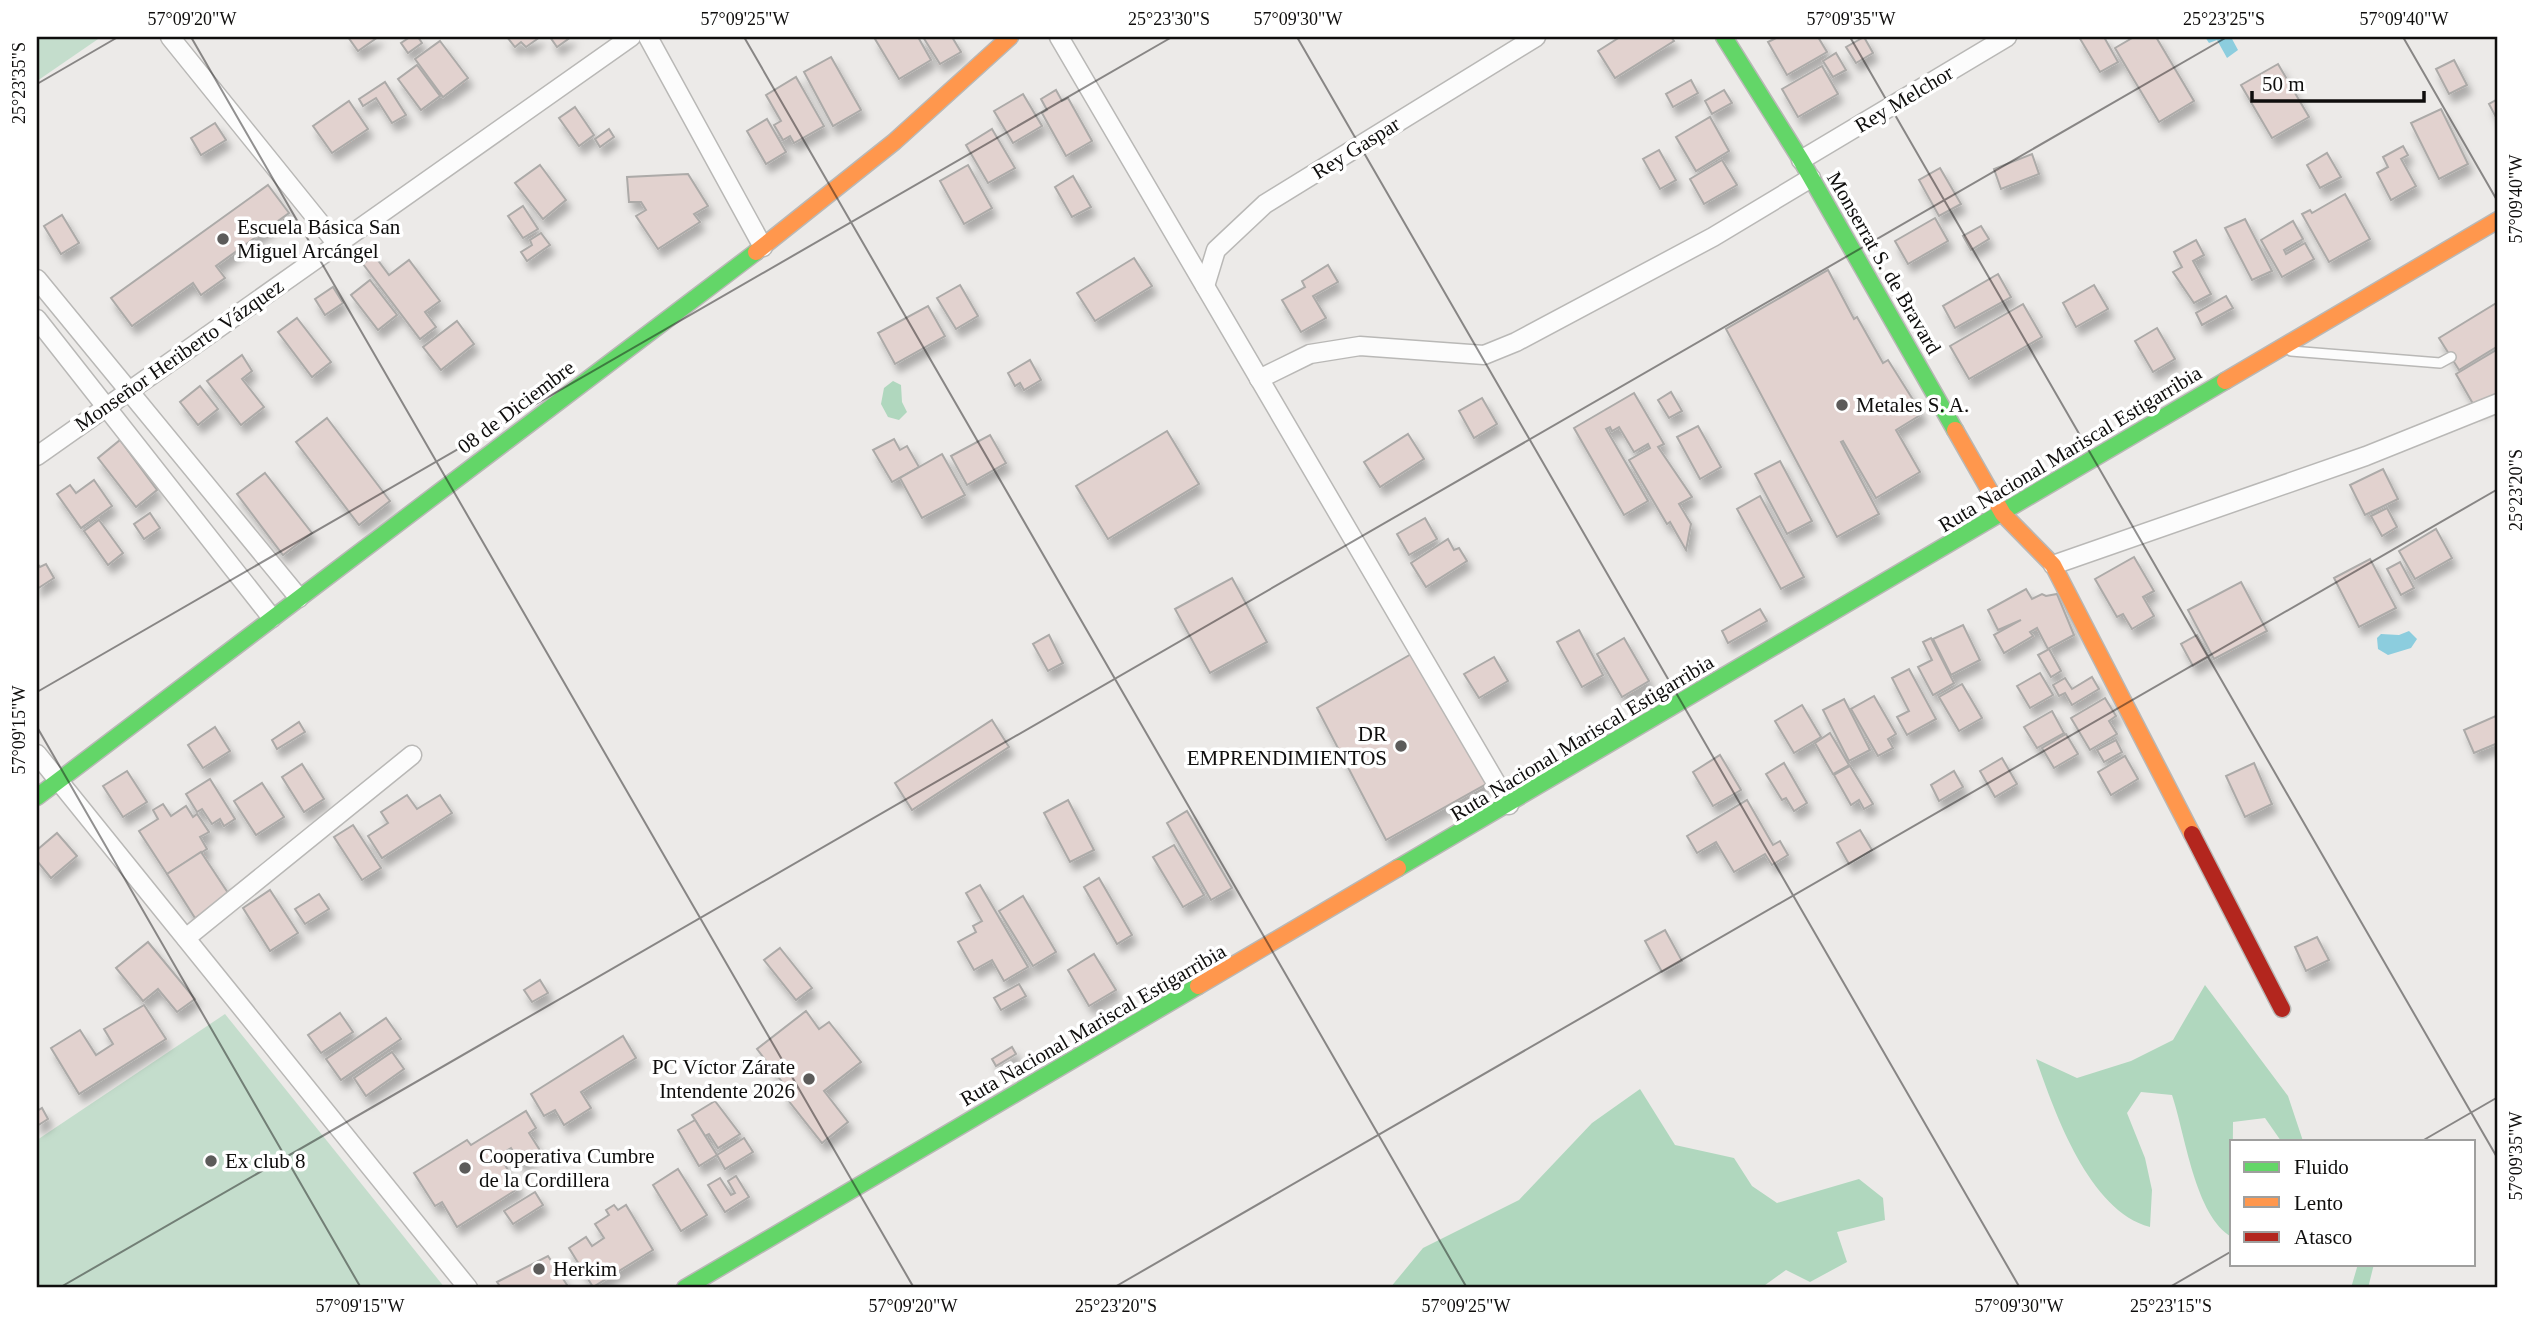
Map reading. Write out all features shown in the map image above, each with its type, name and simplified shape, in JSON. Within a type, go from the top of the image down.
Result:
[{"type":"street","name":"Monseñor Heriberto Vázquez","points":[[37,456],[631,37]]},
{"type":"street","points":[[648,37],[763,247]]},
{"type":"street","name":"08 de Diciembre","points":[[37,797],[763,247],[894,142],[1010,37]]},
{"type":"street","points":[[1059,37],[1509,805]]},
{"type":"street","name":"Rey Gaspar","points":[[1205,286],[1216,250],[1265,204],[1536,37]]},
{"type":"street","name":"Monserrat S. de Bravard","points":[[1724,37],[1801,160],[2003,514],[2053,565],[2282,1009]]},
{"type":"street","name":"Rey Melchor","points":[[1801,160],[2007,37]]},
{"type":"street","points":[[178,39],[337,244]]},
{"type":"street","points":[[1259,379],[1310,354],[1360,346],[1484,355],[1516,342],[1713,237],[1811,178]]},
{"type":"street","name":"Ruta Nacional Mariscal Estigarribia","points":[[685,1288],[2498,220]]},
{"type":"street","points":[[37,279],[299,598]]},
{"type":"street","points":[[37,319],[272,618]]},
{"type":"street","points":[[2053,565],[2366,456],[2498,403]]},
{"type":"street","points":[[37,754],[468,1288]]},
{"type":"street","points":[[186,938],[412,755]]},
{"type":"lane","points":[[2278,350],[2440,363],[2451,356]]},
{"type":"green space","points":[[37,37],[101,37],[37,81]]},
{"type":"green space","points":[[893,381],[901,385],[902,402],[907,412],[899,420],[888,417],[881,404],[884,388]]},
{"type":"green space","points":[[2205,985],[2288,1096],[2303,1140],[2280,1140],[2265,1118],[2233,1122],[2233,1140],[2230,1140],[2230,1235],[2219,1227],[2200,1193],[2172,1095],[2141,1092],[2127,1113],[2145,1158],[2152,1190],[2150,1227],[2128,1217],[2109,1202],[2092,1181],[2064,1132],[2036,1059],[2077,1078],[2131,1061],[2173,1040]]},
{"type":"green space","points":[[225,1014],[445,1288],[37,1288],[37,1140]]},
{"type":"green space","points":[[1640,1089],[1675,1145],[1734,1158],[1752,1186],[1777,1203],[1859,1179],[1883,1198],[1885,1220],[1837,1232],[1847,1262],[1810,1282],[1786,1270],[1761,1288],[1390,1288],[1423,1248],[1519,1200],[1592,1123]]},
{"type":"green space","points":[[2357,1266],[2374,1266],[2368,1288],[2351,1288]]},
{"type":"water","points":[[2205,37],[2231,37],[2238,50],[2227,58],[2217,40],[2209,43]]},
{"type":"water","points":[[2409,631],[2417,639],[2411,648],[2388,655],[2378,649],[2377,638],[2381,634],[2399,635]]},
{"type":"building","points":[[348,37],[378,37],[358,51]]},
{"type":"building","points":[[410,37],[418,37],[422,43],[408,53],[401,43]]},
{"type":"building","points":[[507,37],[540,37],[526,47],[521,42],[515,47]]},
{"type":"building","points":[[550,37],[571,37],[557,47]]},
{"type":"building","points":[[918,37],[931,60],[899,79],[875,39]]},
{"type":"building","points":[[923,37],[952,37],[961,52],[940,64]]},
{"type":"building","points":[[1620,37],[1671,37],[1674,41],[1615,78],[1598,51]]},
{"type":"building","points":[[1778,37],[1818,37],[1827,52],[1787,75],[1768,42]]},
{"type":"building","points":[[1864,37],[1873,53],[1856,63],[1846,47]]},
{"type":"building","points":[[2079,37],[2104,37],[2118,62],[2100,72]]},
{"type":"building","points":[[2134,37],[2156,37],[2194,101],[2159,122],[2115,48]]},
{"type":"building","points":[[440,41],[468,78],[443,97],[415,59]]},
{"type":"building","points":[[1836,53],[1846,70],[1833,77],[1823,61]]},
{"type":"building","points":[[831,57],[861,110],[833,126],[804,72]]},
{"type":"building","points":[[2454,60],[2467,85],[2449,94],[2436,69]]},
{"type":"building","points":[[2278,64],[2309,117],[2272,138],[2241,85]]},
{"type":"building","points":[[417,65],[440,96],[421,110],[398,79]]},
{"type":"building","points":[[1822,66],[1838,94],[1798,117],[1782,89]]},
{"type":"building","points":[[796,77],[824,126],[794,143],[790,136],[783,140],[774,125],[781,121],[766,95]]},
{"type":"building","points":[[1691,80],[1698,93],[1673,107],[1666,94]]},
{"type":"building","points":[[385,82],[406,115],[392,123],[376,98],[363,106],[359,99]]},
{"type":"building","points":[[1056,90],[1062,101],[1068,98],[1092,141],[1066,156],[1042,113],[1047,110],[1041,99]]},
{"type":"building","points":[[1724,90],[1732,103],[1712,114],[1705,101]]},
{"type":"building","points":[[1023,94],[1042,126],[1013,143],[994,111]]},
{"type":"building","points":[[2498,99],[2498,121],[2489,104]]},
{"type":"building","points":[[349,101],[368,129],[332,153],[313,126]]},
{"type":"building","points":[[575,107],[594,135],[579,146],[559,118]]},
{"type":"building","points":[[2441,109],[2468,164],[2439,179],[2411,123]]},
{"type":"building","points":[[1710,117],[1729,151],[1696,171],[1676,137]]},
{"type":"building","points":[[767,119],[786,152],[766,164],[747,131]]},
{"type":"building","points":[[215,123],[226,140],[201,155],[191,138]]},
{"type":"building","points":[[609,129],[614,137],[600,147],[595,139]]},
{"type":"building","points":[[992,129],[1015,168],[988,183],[966,145]]},
{"type":"building","points":[[2403,146],[2408,155],[2401,159],[2416,186],[2391,200],[2377,173],[2388,167],[2383,157]]},
{"type":"building","points":[[1659,150],[1676,180],[1660,189],[1643,159]]},
{"type":"building","points":[[2327,153],[2341,177],[2320,188],[2307,165]]},
{"type":"building","points":[[2032,154],[2039,174],[2001,189],[1994,169]]},
{"type":"building","points":[[1722,160],[1737,185],[1704,204],[1690,179]]},
{"type":"building","points":[[540,165],[566,200],[543,219],[515,183]]},
{"type":"building","points":[[968,165],[992,208],[964,224],[940,181]]},
{"type":"building","points":[[1940,168],[1961,204],[1939,216],[1919,180]]},
{"type":"building","points":[[688,174],[708,206],[694,214],[700,222],[658,249],[636,216],[646,210],[641,202],[629,202],[627,177]]},
{"type":"building","points":[[1073,176],[1091,207],[1072,217],[1055,187]]},
{"type":"building","name":"Escuela Básica San Miguel Arcángel","points":[[268,185],[289,213],[216,266],[225,278],[201,295],[193,283],[132,326],[111,298]]},
{"type":"building","points":[[2345,194],[2370,239],[2329,262],[2302,214],[2310,210],[2312,213]]},
{"type":"building","points":[[523,206],[538,229],[523,238],[508,216]]},
{"type":"building","points":[[62,215],[79,243],[61,254],[44,226]]},
{"type":"building","points":[[1935,218],[1948,241],[1908,264],[1895,241]]},
{"type":"building","points":[[2245,219],[2272,271],[2252,280],[2225,228]]},
{"type":"building","points":[[2293,221],[2303,239],[2284,250],[2286,254],[2305,243],[2314,259],[2282,277],[2261,240]]},
{"type":"building","points":[[1981,226],[1989,239],[1971,250],[1963,236]]},
{"type":"building","points":[[541,233],[550,245],[527,261],[521,252],[532,245],[530,240]]},
{"type":"building","points":[[2196,240],[2204,255],[2193,261],[2211,294],[2194,303],[2173,272],[2182,267],[2174,252]]},
{"type":"building","points":[[374,255],[389,275],[409,260],[440,301],[425,312],[436,327],[420,339],[363,264]]},
{"type":"building","points":[[1134,258],[1152,286],[1095,321],[1077,293]]},
{"type":"building","points":[[1328,265],[1338,282],[1313,296],[1326,318],[1301,332],[1282,300],[1305,287],[1302,281]]},
{"type":"building","name":"Metales S. A.","points":[[1828,270],[1854,319],[1857,317],[1883,363],[1888,360],[1922,414],[1896,430],[1920,472],[1876,498],[1843,441],[1841,442],[1879,514],[1837,537],[1726,329]]},
{"type":"building","points":[[1998,274],[2011,297],[1955,328],[1943,306]]},
{"type":"building","points":[[370,280],[397,315],[378,330],[351,295]]},
{"type":"building","points":[[960,285],[978,316],[956,329],[937,298]]},
{"type":"building","points":[[2094,285],[2108,309],[2076,327],[2063,303]]},
{"type":"building","points":[[333,287],[343,303],[325,315],[315,299]]},
{"type":"building","points":[[2226,296],[2233,308],[2202,325],[2196,313]]},
{"type":"building","points":[[2498,302],[2498,346],[2459,370],[2439,338]]},
{"type":"building","points":[[2023,304],[2042,337],[1969,379],[1950,346]]},
{"type":"building","points":[[928,306],[945,336],[895,364],[878,333]]},
{"type":"building","points":[[297,318],[331,362],[312,377],[278,332]]},
{"type":"building","points":[[457,321],[474,344],[441,370],[423,347]]},
{"type":"building","points":[[2157,328],[2175,359],[2153,372],[2135,341]]},
{"type":"building","points":[[2498,349],[2498,400],[2476,409],[2456,374]]},
{"type":"building","points":[[242,355],[252,371],[242,379],[264,407],[241,425],[207,381]]},
{"type":"building","points":[[1030,360],[1041,380],[1024,390],[1020,383],[1015,386],[1008,373]]},
{"type":"building","points":[[200,386],[218,409],[198,425],[180,402]]},
{"type":"building","points":[[1671,392],[1682,411],[1669,418],[1658,400]]},
{"type":"building","points":[[1634,393],[1664,444],[1658,447],[1692,497],[1679,504],[1691,524],[1686,550],[1670,522],[1667,524],[1629,460],[1650,448],[1648,444],[1634,452],[1619,427],[1612,431],[1610,427],[1606,429],[1648,501],[1624,515],[1574,428]]},
{"type":"building","points":[[1482,398],[1497,424],[1474,438],[1459,411]]},
{"type":"building","points":[[327,418],[390,501],[359,525],[296,442]]},
{"type":"building","points":[[1698,426],[1721,467],[1700,479],[1677,437]]},
{"type":"building","points":[[1167,431],[1199,484],[1108,539],[1076,486]]},
{"type":"building","points":[[1408,434],[1424,459],[1380,487],[1364,462]]},
{"type":"building","points":[[990,435],[1006,463],[967,485],[951,456]]},
{"type":"building","points":[[894,439],[900,450],[907,446],[919,467],[892,482],[873,450]]},
{"type":"building","points":[[120,440],[157,490],[136,507],[98,458]]},
{"type":"building","points":[[942,454],[965,495],[922,518],[900,478]]},
{"type":"building","points":[[1780,461],[1812,521],[1787,534],[1755,474]]},
{"type":"building","points":[[2383,469],[2398,499],[2365,515],[2350,485]]},
{"type":"building","points":[[265,473],[312,533],[283,555],[237,494]]},
{"type":"building","points":[[94,480],[112,506],[81,528],[57,494],[70,485],[76,493]]},
{"type":"building","points":[[1760,496],[1804,577],[1781,589],[1737,509]]},
{"type":"building","points":[[2387,508],[2397,527],[2382,536],[2371,516]]},
{"type":"building","points":[[150,513],[160,528],[144,539],[134,524]]},
{"type":"building","points":[[1425,518],[1437,539],[1409,555],[1397,534]]},
{"type":"building","points":[[99,520],[123,553],[108,565],[84,531]]},
{"type":"building","points":[[2436,529],[2452,558],[2415,579],[2399,551]]},
{"type":"building","points":[[1448,539],[1454,550],[1459,548],[1467,561],[1426,587],[1411,563]]},
{"type":"building","points":[[2134,557],[2154,591],[2143,597],[2154,616],[2132,629],[2123,614],[2117,617],[2095,579]]},
{"type":"building","points":[[2370,559],[2396,608],[2359,627],[2334,578]]},
{"type":"building","points":[[2400,562],[2414,588],[2401,595],[2387,569]]},
{"type":"building","points":[[37,563],[40,567],[46,564],[54,578],[37,589]]},
{"type":"building","points":[[1232,578],[1267,642],[1210,673],[1175,609]]},
{"type":"building","points":[[2241,582],[2267,631],[2214,659],[2188,610]]},
{"type":"building","points":[[2026,589],[2032,599],[2042,594],[2057,594],[2074,635],[2048,649],[2037,628],[2030,632],[2033,636],[2004,653],[1994,635],[2021,620],[1998,630],[1988,610]]},
{"type":"building","points":[[1760,609],[1767,621],[1728,643],[1722,631]]},
{"type":"building","points":[[1963,625],[1980,660],[1951,675],[1933,639]]},
{"type":"building","points":[[1579,630],[1603,675],[1582,687],[1557,642]]},
{"type":"building","points":[[1049,635],[1063,663],[1048,671],[1033,644]]},
{"type":"building","points":[[2197,635],[2209,657],[2193,666],[2181,644]]},
{"type":"building","points":[[1624,638],[1649,681],[1622,697],[1597,654]]},
{"type":"building","points":[[1931,638],[1954,683],[1933,695],[1918,667],[1932,660],[1923,642]]},
{"type":"building","points":[[2049,649],[2061,671],[2051,677],[2038,655]]},
{"type":"building","name":"DR EMPRENDIMIENTOS","points":[[1413,653],[1488,783],[1386,840],[1317,708]]},
{"type":"building","points":[[1494,657],[1508,681],[1479,698],[1464,674]]},
{"type":"building","points":[[1909,669],[1936,719],[1907,735],[1897,717],[1909,711],[1892,678]]},
{"type":"building","points":[[2040,673],[2053,695],[2030,708],[2017,686]]},
{"type":"building","points":[[2092,677],[2099,689],[2072,705],[2065,693],[2059,696],[2053,685],[2065,678],[2072,689]]},
{"type":"building","points":[[1962,684],[1982,718],[1959,731],[1939,697]]},
{"type":"building","points":[[1874,696],[1896,734],[1888,739],[1893,748],[1878,756],[1851,709]]},
{"type":"building","points":[[2105,698],[2116,716],[2109,721],[2117,734],[2090,750],[2071,718]]},
{"type":"building","points":[[1844,699],[1870,750],[1849,761],[1823,710]]},
{"type":"building","points":[[1802,705],[1821,737],[1794,753],[1775,721]]},
{"type":"building","points":[[2052,711],[2064,733],[2037,748],[2024,727]]},
{"type":"building","points":[[2498,715],[2498,743],[2474,753],[2464,730]]},
{"type":"building","points":[[992,720],[1009,747],[912,810],[895,783]]},
{"type":"building","points":[[299,722],[305,732],[277,749],[272,740]]},
{"type":"building","points":[[215,727],[230,751],[203,768],[188,745]]},
{"type":"building","points":[[1830,733],[1849,765],[1833,774],[1815,743]]},
{"type":"building","points":[[2066,734],[2078,754],[2054,768],[2042,748]]},
{"type":"building","points":[[2116,740],[2122,752],[2104,762],[2097,750]]},
{"type":"building","points":[[1720,755],[1741,790],[1713,806],[1693,772]]},
{"type":"building","points":[[2125,756],[2138,779],[2111,795],[2098,772]]},
{"type":"building","points":[[2002,758],[2017,784],[1995,797],[1980,771]]},
{"type":"building","points":[[1784,763],[1807,803],[1794,811],[1786,798],[1782,800],[1766,774]]},
{"type":"building","points":[[2254,763],[2272,804],[2245,817],[2226,776]]},
{"type":"building","points":[[302,764],[324,799],[304,812],[282,777]]},
{"type":"building","points":[[1850,766],[1873,804],[1864,809],[1859,800],[1851,805],[1834,775]]},
{"type":"building","points":[[127,771],[147,802],[123,817],[103,786]]},
{"type":"building","points":[[1954,771],[1963,787],[1939,801],[1931,785]]},
{"type":"building","points":[[210,779],[235,819],[224,826],[220,819],[212,824],[202,809],[197,812],[186,794]]},
{"type":"building","points":[[262,783],[284,817],[256,835],[234,801]]},
{"type":"building","points":[[407,795],[417,809],[440,795],[452,813],[382,858],[368,836],[388,823],[381,812]]},
{"type":"building","points":[[1068,800],[1094,850],[1070,862],[1044,813]]},
{"type":"building","points":[[1747,800],[1773,845],[1780,841],[1788,855],[1772,865],[1765,854],[1734,872],[1716,842],[1697,853],[1687,836]]},
{"type":"building","points":[[163,804],[171,816],[186,806],[193,817],[197,814],[209,832],[200,837],[207,849],[167,874],[139,831],[158,819],[153,810]]},
{"type":"building","points":[[1187,811],[1232,888],[1211,900],[1167,823]]},
{"type":"building","points":[[353,825],[381,868],[362,880],[334,837]]},
{"type":"building","points":[[1860,830],[1872,850],[1849,864],[1837,843]]},
{"type":"building","points":[[57,833],[77,856],[51,878],[37,861],[37,850]]},
{"type":"building","points":[[1174,845],[1204,895],[1183,907],[1153,857]]},
{"type":"building","points":[[201,852],[230,896],[195,918],[167,874]]},
{"type":"building","points":[[1099,878],[1132,935],[1117,944],[1084,887]]},
{"type":"building","points":[[980,885],[1028,967],[1004,981],[992,960],[974,970],[958,942],[976,932],[973,926],[982,921],[966,893]]},
{"type":"building","points":[[270,890],[298,933],[270,951],[243,908]]},
{"type":"building","points":[[319,894],[329,909],[305,924],[295,909]]},
{"type":"building","points":[[1023,896],[1056,952],[1033,966],[999,911]]},
{"type":"building","points":[[1665,930],[1682,961],[1662,972],[1645,941]]},
{"type":"building","points":[[2317,937],[2329,960],[2306,971],[2295,947]]},
{"type":"building","points":[[148,942],[195,999],[177,1012],[158,989],[143,1001],[116,968]]},
{"type":"building","points":[[780,948],[812,988],[796,1000],[764,960]]},
{"type":"building","points":[[1094,954],[1116,990],[1089,1006],[1068,970]]},
{"type":"building","points":[[540,980],[548,993],[532,1002],[524,990]]},
{"type":"building","points":[[1019,984],[1026,996],[1001,1010],[994,998]]},
{"type":"building","points":[[144,1005],[166,1039],[79,1094],[51,1048],[80,1030],[96,1055],[113,1044],[104,1029]]},
{"type":"building","name":"PC Víctor Zárate Intendente 2026","points":[[806,1011],[819,1029],[829,1022],[861,1062],[824,1091],[848,1122],[822,1143],[784,1095],[789,1091],[757,1049]]},
{"type":"building","points":[[340,1013],[353,1032],[321,1053],[308,1035]]},
{"type":"building","points":[[386,1018],[401,1039],[341,1080],[326,1059]]},
{"type":"building","points":[[623,1036],[636,1058],[581,1092],[591,1108],[564,1125],[555,1110],[544,1116],[531,1094]]},
{"type":"building","points":[[1012,1047],[1016,1054],[996,1066],[992,1059]]},
{"type":"building","points":[[392,1052],[404,1069],[366,1096],[354,1078]]},
{"type":"building","points":[[715,1101],[740,1134],[718,1148],[709,1134],[705,1136],[692,1115]]},
{"type":"building","points":[[42,1108],[48,1119],[37,1126],[37,1111]]},
{"type":"building","name":"Cooperativa Cumbre de la Cordillera","points":[[526,1111],[536,1128],[529,1133],[541,1152],[521,1164],[511,1148],[499,1155],[519,1188],[457,1227],[442,1202],[435,1206],[414,1173],[467,1140],[471,1145]]},
{"type":"building","points":[[695,1120],[717,1155],[699,1166],[678,1130]]},
{"type":"building","points":[[744,1138],[753,1152],[725,1169],[717,1155]]},
{"type":"building","points":[[678,1169],[707,1215],[681,1231],[653,1185]]},
{"type":"building","points":[[736,1176],[749,1197],[725,1212],[708,1185],[720,1178],[731,1195],[735,1193],[728,1181]]},
{"type":"building","points":[[535,1192],[543,1205],[513,1224],[504,1211]]},
{"type":"building","points":[[614,1205],[618,1210],[626,1205],[653,1250],[593,1287],[569,1248],[586,1237],[592,1246],[604,1238],[595,1224],[609,1215],[606,1210]]},
{"type":"building","name":"Herkim","points":[[548,1256],[569,1288],[501,1288],[497,1282]]},
{"type":"traffic: fast","points":[[1724,37],[1801,160],[1955,430]]},
{"type":"traffic: fast","points":[[37,797],[756,252]]},
{"type":"traffic: fast","points":[[1398,868],[2225,381]]},
{"type":"traffic: fast","points":[[685,1288],[1198,986]]},
{"type":"traffic: slow","points":[[756,252],[894,142],[1010,37]]},
{"type":"traffic: slow","points":[[2225,381],[2498,220]]},
{"type":"traffic: slow","points":[[1955,430],[2003,514],[2053,565],[2192,834]]},
{"type":"traffic: slow","points":[[1198,986],[1398,868]]},
{"type":"traffic: jam","points":[[2192,834],[2282,1009]]},
{"type":"place","name":"Escuela Básica San Miguel Arcángel","points":[[223,239]]},
{"type":"place","name":"Metales S. A.","points":[[1842,405]]},
{"type":"place","name":"DR EMPRENDIMIENTOS","points":[[1401,746]]},
{"type":"place","name":"PC Víctor Zárate Intendente 2026","points":[[809,1079]]},
{"type":"place","name":"Ex club 8","points":[[211,1161]]},
{"type":"place","name":"Cooperativa Cumbre de la Cordillera","points":[[465,1168]]},
{"type":"place","name":"Herkim","points":[[539,1269]]}]
